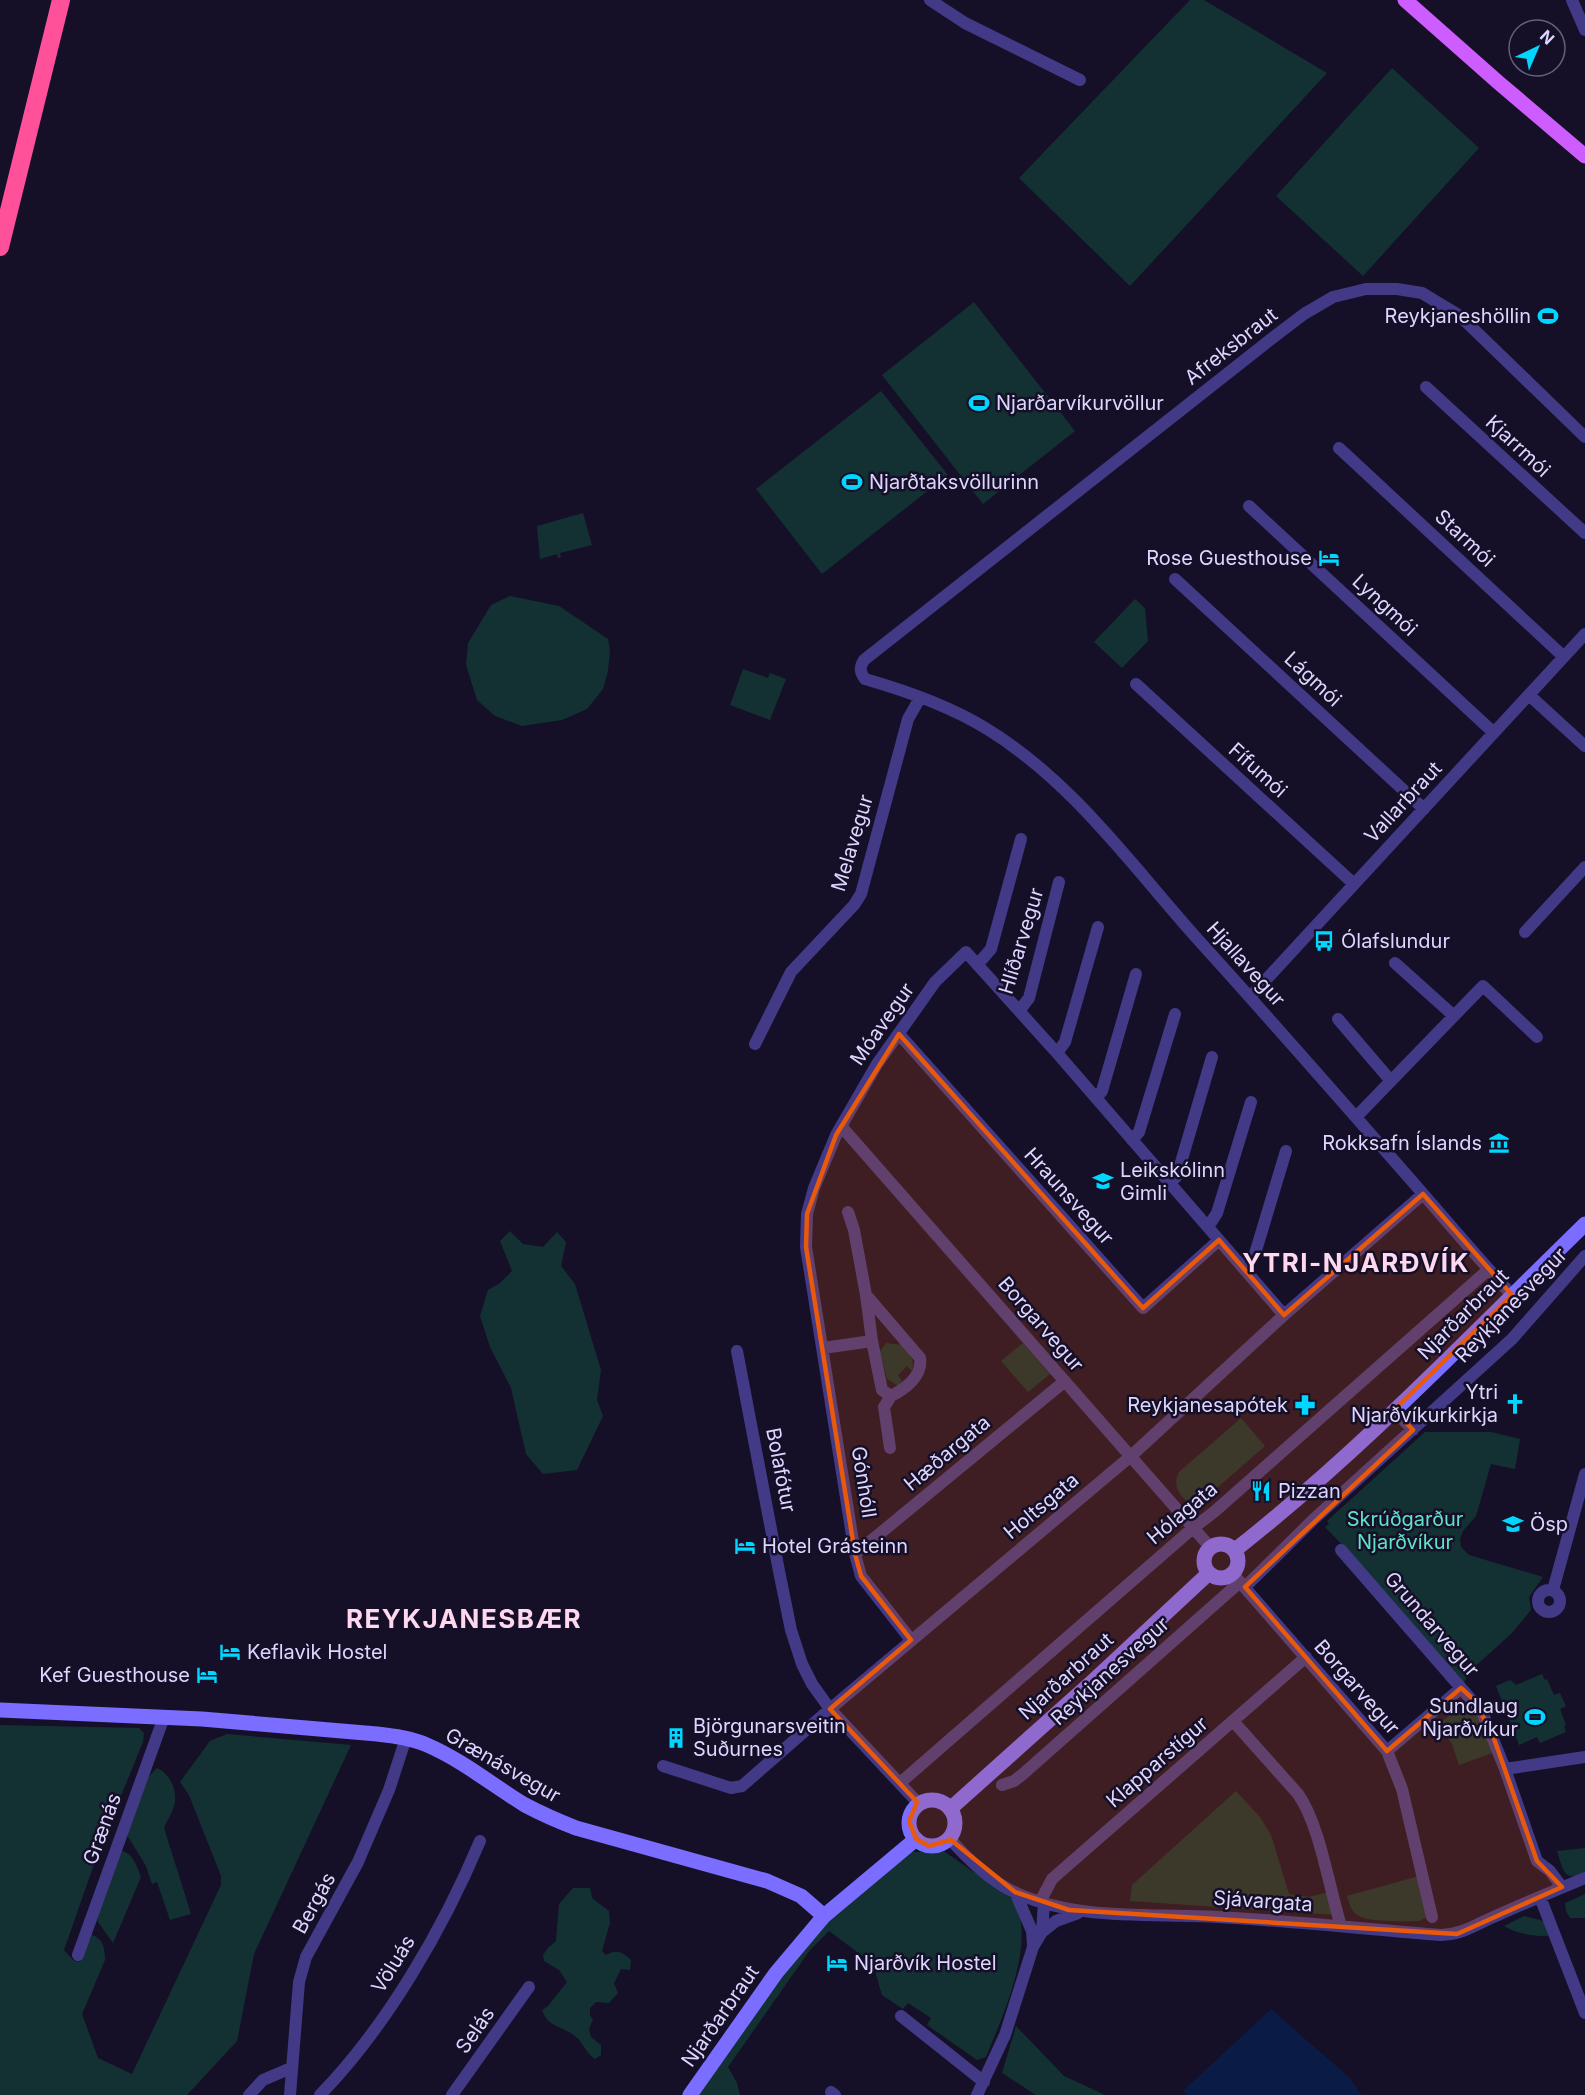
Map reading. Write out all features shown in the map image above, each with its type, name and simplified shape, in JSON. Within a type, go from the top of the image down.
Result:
[{"type":"highway","points":[[0,247],[61,0]]},
{"type":"main road","points":[[1405,0],[1585,156]]},
{"type":"main road","name":"Njarðarbraut","points":[[1234,1550],[1299,1497],[1394,1410],[1585,1224]]},
{"type":"main road","points":[[1226,1544],[1234,1550],[1238,1560],[1239,1581],[1209,1573],[1204,1563],[1206,1551],[1210,1547],[1226,1544]]},
{"type":"main road","name":"Njarðarbraut","points":[[950,1809],[1085,1689],[1209,1573]]},
{"type":"main road","name":"Grænásvegur","points":[[0,1710],[202,1719],[406,1738],[425,1744],[453,1758],[548,1817],[576,1828],[767,1881],[801,1896],[824,1916]]},
{"type":"main road","points":[[925,1801],[939,1801],[950,1809],[955,1820],[955,1827],[949,1838],[929,1846],[912,1834],[910,1814],[919,1804],[925,1801]]},
{"type":"main road","name":"Njarðarbraut","points":[[690,2095],[776,1973],[824,1916],[916,1839]]},
{"type":"street","points":[[930,0],[965,22],[1080,80]]},
{"type":"street","points":[[1572,0],[1585,30]]},
{"type":"street","name":"Afreksbraut","points":[[920,698],[866,679],[860,672],[864,660],[1275,336],[1304,314],[1333,297],[1366,289],[1397,289],[1422,294],[1460,316],[1585,436]]},
{"type":"street","name":"Kjarrmói","points":[[1426,387],[1585,533]]},
{"type":"street","name":"Starmói","points":[[1339,448],[1564,657]]},
{"type":"street","name":"Lyngmói","points":[[1250,506],[1494,733]]},
{"type":"street","name":"Lágmói","points":[[1175,579],[1424,808]]},
{"type":"street","name":"Vallarbraut","points":[[1250,997],[1585,634]]},
{"type":"street","name":"Fífumói","points":[[1136,684],[1354,884]]},
{"type":"street","points":[[1529,695],[1585,746]]},
{"type":"street","name":"Hjallavegur","points":[[920,698],[988,729],[1031,761],[1086,812],[1512,1295]]},
{"type":"street","name":"Melavegur","points":[[755,1044],[791,972],[846,914],[861,894],[908,719],[920,698]]},
{"type":"street","name":"Hlíðarvegur","points":[[978,964],[991,949],[1021,839]]},
{"type":"street","points":[[1525,932],[1585,867]]},
{"type":"street","name":"Hlíðarvegur","points":[[1019,1011],[1029,998],[1059,882]]},
{"type":"street","points":[[1057,1053],[1065,1042],[1098,927]]},
{"type":"street","name":"Hlíðarvegur","points":[[966,952],[1057,1053],[1284,1316]]},
{"type":"street","name":"Móavegur","points":[[841,1126],[859,1092],[935,982],[966,952]]},
{"type":"street","points":[[1395,963],[1454,1016]]},
{"type":"street","points":[[1096,1098],[1102,1091],[1136,974]]},
{"type":"street","points":[[1356,1117],[1483,986],[1537,1036]]},
{"type":"street","points":[[1132,1140],[1139,1132],[1175,1014]]},
{"type":"street","points":[[1338,1018],[1391,1081]]},
{"type":"street","name":"Hraunsvegur","points":[[899,1035],[1143,1308],[1219,1240]]},
{"type":"street","points":[[1170,1183],[1177,1176],[1212,1057]]},
{"type":"street","points":[[1208,1227],[1217,1214],[1251,1102]]},
{"type":"street","name":"Gónhóll","points":[[841,1126],[814,1188],[807,1214],[806,1247],[855,1554],[861,1576],[911,1640]]},
{"type":"street","name":"Borgarvegur","points":[[841,1126],[1210,1547]]},
{"type":"street","points":[[1245,1270],[1254,1257],[1286,1151]]},
{"type":"street","name":"Holtsgata","points":[[663,1766],[736,1788],[742,1786],[911,1640],[1131,1456],[1284,1316],[1423,1194]]},
{"type":"street","points":[[848,1212],[854,1230],[882,1390],[891,1396],[904,1389],[917,1374],[921,1368],[920,1358],[866,1295]]},
{"type":"street","name":"Reykjanesvegur","points":[[1002,1785],[1014,1781],[1023,1774],[1239,1581],[1314,1519],[1413,1430],[1512,1339],[1585,1256]]},
{"type":"street","name":"Hólagata","points":[[900,1784],[1214,1512],[1488,1270]]},
{"type":"street","points":[[823,1348],[872,1341]]},
{"type":"street","name":"Bolafótur","points":[[737,1350],[795,1642],[807,1675],[830,1709],[919,1804]]},
{"type":"street","name":"Hæðargata","points":[[855,1554],[1065,1381]]},
{"type":"street","name":"Gónhóll","points":[[890,1448],[884,1407],[891,1396]]},
{"type":"street","points":[[1394,1410],[1413,1430]]},
{"type":"street","points":[[1553,1590],[1585,1474]]},
{"type":"street","name":"Grundarvegur","points":[[1341,1550],[1477,1704],[1487,1721],[1537,1861],[1550,1871],[1562,1887]]},
{"type":"street","name":"Borgarvegur","points":[[1239,1581],[1387,1751],[1402,1789],[1432,1917]]},
{"type":"street","name":"Klapparstígur","points":[[1042,1902],[1052,1879],[1306,1657]]},
{"type":"street","points":[[1387,1751],[1461,1688]]},
{"type":"street","name":"Grænás","points":[[78,1955],[164,1717]]},
{"type":"street","points":[[1233,1721],[1306,1806],[1313,1822],[1341,1926]]},
{"type":"street","name":"Bergás","points":[[290,2095],[298,1982],[306,1957],[358,1862],[390,1790],[406,1738]]},
{"type":"street","points":[[1505,1769],[1585,1757]]},
{"type":"street","name":"Sjávargata","points":[[949,1838],[967,1858],[1014,1892],[1042,1902],[1082,1911],[1220,1917],[1441,1935],[1457,1934],[1585,1878]]},
{"type":"street","name":"Völuás","points":[[320,2095],[343,2072],[393,2002],[441,1924],[480,1841]]},
{"type":"street","points":[[1014,1892],[1037,1931]]},
{"type":"street","points":[[1540,1897],[1585,2013]]},
{"type":"street","points":[[977,2095],[1005,2035],[1034,1947],[1042,1902]]},
{"type":"street","points":[[1037,1931],[1082,1911]]},
{"type":"street","name":"Selás","points":[[452,2095],[529,1988]]},
{"type":"street","points":[[901,2016],[984,2082]]},
{"type":"street","points":[[249,2095],[263,2080],[291,2068]]},
{"type":"highlighted area","points":[[899,1034],[1143,1308],[1219,1240],[1284,1315],[1423,1194],[1512,1295],[1394,1410],[1413,1430],[1245,1587],[1387,1751],[1461,1688],[1471,1697],[1491,1730],[1537,1861],[1562,1887],[1457,1934],[1069,1910],[1015,1892],[951,1840],[929,1846],[916,1839],[909,1821],[917,1802],[830,1709],[911,1640],[861,1576],[855,1554],[806,1247],[807,1214],[836,1135]]},
{"type":"green space","points":[[1190,0],[1204,0],[1327,73],[1130,286],[1019,178]]},
{"type":"green space","points":[[1392,68],[1479,148],[1363,276],[1276,196]]},
{"type":"green space","name":"Njarðarvíkurvöllur","points":[[974,302],[1075,431],[983,504],[882,375]]},
{"type":"green space","name":"Njarðtaksvöllurinn","points":[[881,391],[948,475],[822,574],[756,489]]},
{"type":"green space","points":[[583,513],[592,545],[560,553],[561,557],[558,558],[557,554],[540,559],[537,526]]},
{"type":"green space","points":[[510,596],[559,606],[608,639],[610,651],[608,671],[603,689],[587,709],[562,720],[522,726],[495,716],[477,700],[466,665],[468,643],[491,605]]},
{"type":"green space","points":[[1135,599],[1145,608],[1148,641],[1122,668],[1094,642]]},
{"type":"green space","points":[[743,669],[768,678],[770,673],[786,679],[770,720],[730,705]]},
{"type":"green space","points":[[510,1231],[523,1244],[543,1247],[557,1232],[566,1242],[561,1266],[575,1284],[601,1370],[597,1400],[603,1416],[577,1470],[543,1474],[526,1454],[511,1388],[490,1347],[480,1316],[488,1290],[500,1283],[512,1271],[500,1241]]},
{"type":"green space","points":[[886,1343],[902,1345],[912,1360],[912,1371],[907,1366],[898,1375],[902,1381],[898,1386],[887,1379],[880,1351]]},
{"type":"green space","points":[[1023,1343],[1050,1374],[1028,1392],[1001,1361]]},
{"type":"green space","points":[[1241,1418],[1265,1446],[1193,1509],[1177,1488],[1179,1472]]},
{"type":"green space","name":"Skrúðgarður Njarðvíkur","points":[[1425,1432],[1491,1432],[1520,1439],[1515,1469],[1491,1464],[1476,1516],[1463,1531],[1460,1539],[1461,1547],[1469,1555],[1543,1577],[1529,1597],[1531,1610],[1512,1633],[1470,1671],[1461,1688],[1358,1561],[1325,1527],[1329,1524],[1327,1521]]},
{"type":"green space","name":"Sundlaug Njarðvíkur","points":[[1542,1674],[1545,1680],[1547,1679],[1554,1695],[1560,1693],[1566,1706],[1560,1709],[1566,1732],[1540,1743],[1537,1737],[1519,1745],[1496,1686],[1510,1680],[1516,1685]]},
{"type":"green space","points":[[1468,1699],[1477,1708],[1495,1752],[1459,1765],[1452,1744],[1438,1725]]},
{"type":"green space","points":[[0,1725],[139,1728],[144,1733],[143,1742],[100,1847],[64,1950],[73,1960],[79,1962],[92,1935],[101,1941],[105,1960],[82,2014],[98,2058],[132,2074],[221,1885],[221,1876],[189,1795],[180,1782],[210,1741],[227,1734],[351,1745],[254,1954],[237,2041],[187,2095],[0,2095]]},
{"type":"green space","points":[[157,1768],[166,1774],[174,1789],[174,1806],[164,1828],[191,1914],[170,1920],[157,1882],[152,1884],[146,1866],[127,1835],[127,1827],[149,1776]]},
{"type":"green space","points":[[1236,1791],[1260,1817],[1271,1835],[1289,1894],[1309,1897],[1329,1892],[1336,1915],[1130,1901],[1132,1885]]},
{"type":"green space","points":[[1585,1848],[1585,1874],[1568,1875],[1557,1851]]},
{"type":"green space","points":[[121,1851],[132,1857],[141,1877],[113,1943],[98,1922],[97,1913]]},
{"type":"green space","points":[[907,1852],[945,1852],[1014,1900],[1020,1917],[1022,1936],[1020,1957],[1001,2021],[986,2057],[977,2060],[927,2025],[931,2018],[908,2003],[903,2009],[882,1995],[876,1975],[876,1966],[829,1931],[810,1950],[728,2067],[737,2083],[740,2095],[696,2095],[780,1975],[826,1921]]},
{"type":"green space","points":[[1419,1876],[1429,1913],[1425,1918],[1419,1921],[1386,1921],[1361,1917],[1352,1910],[1347,1896]]},
{"type":"green space","points":[[573,1888],[590,1888],[592,1898],[609,1911],[610,1923],[602,1951],[606,1955],[619,1952],[631,1960],[630,1970],[621,1969],[614,1983],[618,1993],[609,2003],[596,2002],[590,2008],[590,2016],[593,2019],[589,2029],[591,2037],[601,2045],[601,2055],[595,2059],[576,2037],[552,2024],[542,2010],[548,2006],[567,1982],[559,1970],[544,1961],[543,1955],[556,1941],[559,1904]]},
{"type":"green space","points":[[1585,1894],[1585,1918],[1570,1918],[1565,1903]]},
{"type":"green space","points":[[1524,1916],[1540,1920],[1550,1926],[1553,1935],[1528,1935],[1504,1926]]},
{"type":"green space","points":[[1016,2026],[1064,2076],[1105,2095],[1036,2095],[1002,2073]]},
{"type":"water","points":[[1271,2009],[1350,2078],[1361,2095],[1187,2095],[1183,2091]]},
{"type":"place","name":"Reykjaneshöllin","points":[[1548,316]]},
{"type":"place","name":"Njarðarvíkurvöllur","points":[[979,403]]},
{"type":"place","name":"Njarðtaksvöllurinn","points":[[852,482]]},
{"type":"place","name":"Rose Guesthouse","points":[[1329,558]]},
{"type":"place","name":"Ólafslundur","points":[[1324,941]]},
{"type":"place","name":"Rokksafn Íslands","points":[[1499,1143]]},
{"type":"place","name":"Leikskólinn Gimli","points":[[1103,1181]]},
{"type":"place","name":"Ytri Njarðvíkurkirkja","points":[[1515,1404]]},
{"type":"place","name":"Reykjanesapótek","points":[[1305,1405]]},
{"type":"place","name":"Pizzan","points":[[1261,1491]]},
{"type":"place","name":"Ösp","points":[[1513,1524]]},
{"type":"place","name":"Hotel Grásteinn","points":[[745,1546]]},
{"type":"place","name":"Keflavìk Hostel","points":[[230,1652]]},
{"type":"place","name":"Kef Guesthouse","points":[[207,1675]]},
{"type":"place","name":"Sundlaug Njarðvíkur","points":[[1535,1717]]},
{"type":"place","name":"Björgunarsveitin Suðurnes","points":[[676,1738]]},
{"type":"place","name":"Njarðvík Hostel","points":[[837,1963]]},
{"type":"district","name":"YTRI-NJARÐVÍK","points":[[1356,1263]]},
{"type":"district","name":"REYKJANESBÆR","points":[[464,1619]]}]
